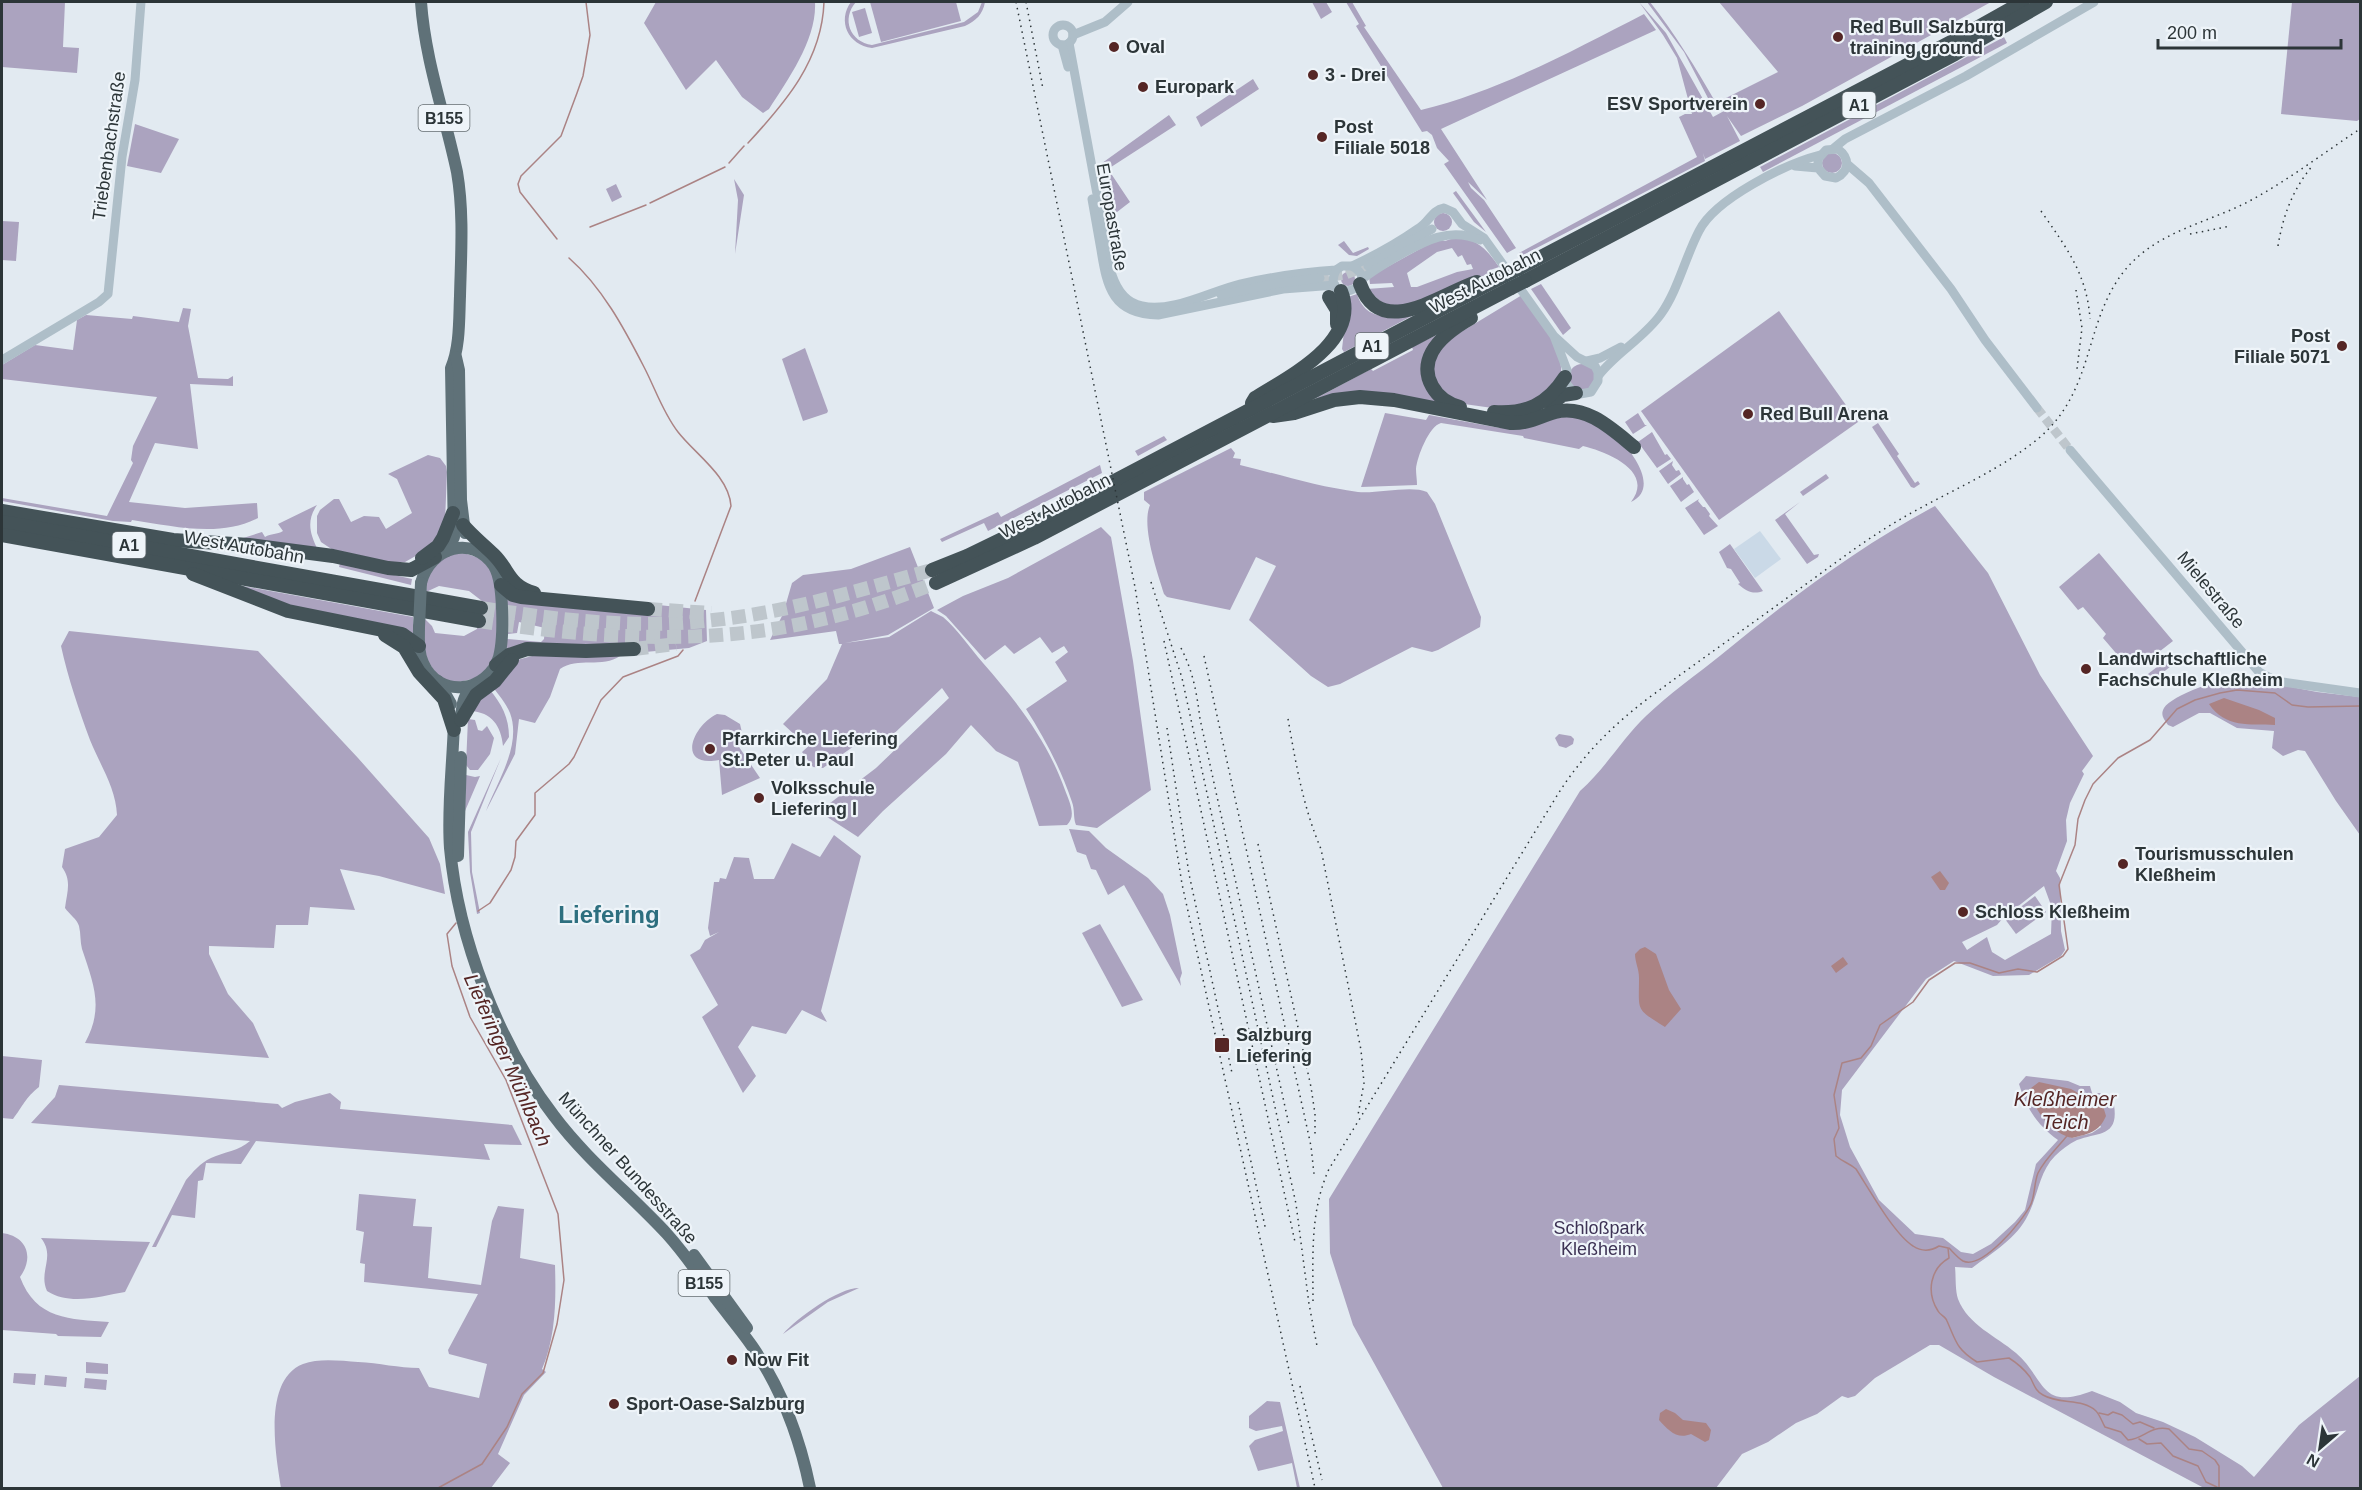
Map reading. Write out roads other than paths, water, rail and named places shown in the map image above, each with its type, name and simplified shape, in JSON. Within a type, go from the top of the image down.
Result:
[{"type":"highway","name":"West Autobahn","points":[[1522,275],[2023,2]]},
{"type":"highway","name":"West Autobahn","points":[[1504,282],[1497,295],[1034,538],[934,577],[967,556],[1027,527],[1247,411],[1504,282],[1522,275],[1954,54],[2046,2]]},
{"type":"highway","points":[[1360,282],[1366,299],[1372,305],[1384,311],[1399,313],[1476,283],[1504,282]]},
{"type":"highway","points":[[1247,411],[1255,398],[1282,381],[1330,343],[1339,333],[1344,320],[1345,304],[1335,291]]},
{"type":"highway","points":[[1497,295],[1478,314],[1443,338],[1432,351],[1428,376],[1436,394],[1454,405],[1516,413],[1552,394],[1566,374]]},
{"type":"highway","points":[[1502,420],[1521,419],[1533,415],[1563,395],[1576,393]]},
{"type":"highway","points":[[1264,417],[1294,413],[1335,400],[1360,396],[1394,400],[1523,424],[1555,412],[1578,412],[1598,420],[1634,447]]},
{"type":"highway","points":[[2,511],[173,540],[249,560],[256,567]]},
{"type":"highway","points":[[173,540],[249,544],[397,565],[415,562],[438,546],[453,513]]},
{"type":"highway","name":"West Autobahn","points":[[2,522],[256,567],[479,615],[175,566],[2,535]]},
{"type":"highway","points":[[464,525],[473,538],[494,555],[515,584],[525,590],[561,601]]},
{"type":"highway","points":[[335,557],[404,570],[418,567],[441,554]]},
{"type":"highway","points":[[175,566],[210,582],[323,623],[384,635],[398,641],[409,653],[424,680],[444,699],[456,716],[509,655],[518,651],[527,649],[634,649]]},
{"type":"highway","points":[[501,585],[513,595],[521,597],[648,609]]},
{"type":"highway","points":[[299,613],[402,634],[419,646]]},
{"type":"main road","name":"Münchner Bundesstraße","points":[[421,3],[427,52],[450,141],[460,193],[460,289],[456,357],[459,370],[464,525],[468,539],[477,552],[492,564],[501,585],[501,645],[486,680]]},
{"type":"main road","name":"Münchner Bundesstraße","points":[[456,357],[451,368],[454,537],[426,568],[421,583],[419,646],[427,670],[438,681],[456,716],[449,830],[452,864],[467,922],[475,967],[520,1064],[541,1099],[586,1154],[672,1239],[752,1347],[773,1384],[794,1429],[810,1488]]},
{"type":"main road","points":[[441,554],[467,549],[477,552]]},
{"type":"main road","points":[[438,681],[452,687],[486,680]]},
{"type":"main road","name":"Münchner Bundesstraße","points":[[467,922],[488,982],[550,1098],[581,1137],[693,1253],[758,1343],[793,1406],[809,1450],[818,1488]]},
{"type":"street","name":"Triebenbachstraße","points":[[2,360],[99,302],[108,294],[122,157],[135,80],[141,2]]},
{"type":"street","points":[[1068,38],[1105,15],[1120,2]]},
{"type":"street","points":[[1068,38],[1105,22],[1128,2]]},
{"type":"street","points":[[1576,393],[1584,394],[1593,390],[1599,375],[1654,323],[1665,307],[1703,223],[1719,207],[1764,179],[1834,148],[1845,139],[1966,76],[2094,2]]},
{"type":"street","name":"Europastraße","points":[[1068,38],[1072,83],[1105,276],[1109,288],[1121,304],[1143,315],[1158,315],[1228,294],[1273,284],[1320,279]]},
{"type":"street","points":[[1844,154],[1855,135]]},
{"type":"street","points":[[1834,148],[1844,154],[1847,164],[1869,183],[1872,190]]},
{"type":"street","points":[[1820,155],[1818,168],[1829,178],[1836,178],[1843,174],[1847,164]]},
{"type":"street","points":[[1792,166],[1818,168]]},
{"type":"street","points":[[1843,174],[1861,181],[1872,190],[1951,289],[1985,340],[2037,408]]},
{"type":"street","name":"Europastraße","points":[[1368,266],[1431,224],[1434,212],[1444,208],[1453,212],[1457,219],[1484,238],[1554,336],[1571,352],[1595,366],[1599,375]]},
{"type":"street","points":[[1447,235],[1456,227],[1457,219]]},
{"type":"street","points":[[1431,224],[1447,235]]},
{"type":"street","name":"Europastraße","points":[[1205,300],[1239,285],[1352,266],[1431,224]]},
{"type":"street","points":[[1336,270],[1333,278],[1335,291],[1352,291],[1371,272],[1424,241],[1447,235],[1469,236],[1490,246]]},
{"type":"street","points":[[1352,266],[1360,273],[1360,282]]},
{"type":"street","name":"Europastraße","points":[[1205,300],[1306,286],[1335,291]]},
{"type":"street","name":"Europastraße","points":[[1554,336],[1568,386],[1576,393]]},
{"type":"street","points":[[1566,374],[1573,363],[1606,356],[1639,337]]},
{"type":"street","name":"Mielestraße","points":[[2070,450],[2259,672],[2276,681],[2361,693]]},
{"type":"water","points":[[2224,698],[2275,718],[2275,725],[2230,721],[2215,712],[2209,704]]},
{"type":"water","points":[[1940,871],[1949,883],[1945,890],[1940,890],[1931,877]]},
{"type":"water","points":[[1645,947],[1656,954],[1669,990],[1681,1009],[1665,1027],[1648,1016],[1639,1003],[1639,975],[1635,954]]},
{"type":"water","points":[[1843,957],[1848,964],[1836,973],[1831,966]]},
{"type":"water","name":"Kleßheimer Teich","points":[[2039,1082],[2071,1089],[2091,1100],[2092,1108],[2099,1104],[2103,1106],[2106,1116],[2100,1126],[2093,1132],[2072,1138],[2056,1131],[2040,1113],[2027,1091]]},
{"type":"water","points":[[1666,1409],[1683,1420],[1706,1423],[1711,1430],[1709,1440],[1705,1442],[1691,1434],[1677,1435],[1669,1430],[1659,1420],[1660,1413]]},
{"type":"waterway","name":"Lieferinger Mühlbach","points":[[557,239],[520,192],[518,184],[521,176],[561,136],[583,76],[590,35],[586,2]]},
{"type":"waterway","points":[[748,143],[776,112],[800,79],[817,43],[824,2]]},
{"type":"waterway","points":[[729,163],[744,146]]},
{"type":"waterway","points":[[650,203],[725,167]]},
{"type":"waterway","points":[[590,227],[646,205]]},
{"type":"waterway","name":"Lieferinger Mühlbach","points":[[569,258],[592,282],[620,323],[673,425],[718,475],[729,495],[731,506],[695,601]]},
{"type":"waterway","name":"Lieferinger Mühlbach","points":[[478,911],[490,903],[511,870],[516,841],[535,815],[535,793],[574,757],[601,700],[623,677],[678,656],[683,650]]},
{"type":"waterway","points":[[2220,1488],[2219,1466],[2215,1460],[2202,1451],[2189,1449],[2169,1429],[2152,1430],[2128,1440],[2121,1432],[2105,1427],[2097,1413],[2090,1407],[2056,1400],[2040,1393],[2025,1371],[2009,1358],[1977,1362],[1965,1353],[1946,1320],[1938,1311],[1932,1296],[1934,1275],[1949,1258],[1948,1248],[1939,1246],[1923,1250],[1916,1248],[1906,1240],[1882,1210],[1856,1169],[1836,1156],[1834,1139],[1839,1128],[1834,1095],[1842,1063],[1861,1058],[1871,1046],[1880,1025],[1913,1002],[1929,980],[1955,963],[1970,963],[1999,973],[2018,969],[2037,972],[2063,956],[2068,949],[2059,885],[2075,845],[2078,819],[2085,800],[2093,784],[2118,758],[2150,740],[2177,709],[2195,700],[2237,690],[2275,693],[2292,705],[2360,706]]},
{"type":"waterway","name":"Lieferinger Mühlbach","points":[[438,1488],[482,1464],[507,1427],[522,1394],[543,1373],[557,1324],[564,1280],[558,1214],[506,1080],[470,1017],[452,966],[447,934],[456,923]]},
{"type":"waterway","points":[[1949,1248],[1963,1261],[1971,1262],[1981,1258],[2001,1242],[2027,1212],[2038,1173],[2067,1136]]},
{"type":"waterway","points":[[2099,1413],[2108,1415],[2113,1412],[2122,1415],[2133,1424],[2140,1422],[2154,1428]]},
{"type":"waterway","points":[[2139,1439],[2147,1444],[2161,1443],[2173,1456],[2198,1466],[2206,1482],[2217,1487]]},
{"type":"tunnel","points":[[1320,278],[1346,275],[1368,266]]},
{"type":"tunnel","points":[[2037,408],[2070,450]]},
{"type":"tunnel","points":[[481,608],[564,619],[620,623],[704,621],[791,607],[932,570]]},
{"type":"tunnel","points":[[479,621],[608,635],[651,637],[737,634],[780,628],[838,615],[936,583]]},
{"type":"tunnel","points":[[648,609],[711,613]]},
{"type":"tunnel","points":[[634,649],[676,644]]},
{"type":"railway","points":[[1016,2],[1135,587],[1182,884],[1315,1488]]},
{"type":"railway","points":[[1026,2],[1043,89]]},
{"type":"railway","points":[[1313,1301],[1313,1250],[1316,1217],[1318,1201],[1329,1169],[1558,794],[1590,752],[1640,705],[1854,549],[1905,517],[2003,464],[2039,438],[2057,419],[2071,398],[2102,311],[2112,290],[2125,270],[2139,256],[2169,236],[2255,198],[2360,129]]},
{"type":"railway","points":[[2278,246],[2290,203],[2300,183],[2313,165]]},
{"type":"railway","points":[[2041,211],[2067,249],[2080,275],[2085,288],[2090,319]]},
{"type":"railway","points":[[2190,234],[2231,226]]},
{"type":"railway","points":[[2076,290],[2082,328],[2077,369]]},
{"type":"railway","points":[[1151,582],[1182,678],[1296,1204],[1317,1346]]},
{"type":"railway","points":[[1164,641],[1295,1242]]},
{"type":"railway","points":[[1181,648],[1194,683],[1289,1125]]},
{"type":"railway","points":[[1204,656],[1311,1146],[1314,1174]]},
{"type":"railway","points":[[1288,719],[1305,801],[1321,849],[1361,1050],[1364,1083],[1358,1115]]},
{"type":"railway","points":[[1167,728],[1189,874],[1232,1073]]},
{"type":"railway","points":[[1258,844],[1311,1087],[1315,1114],[1315,1138]]},
{"type":"railway","points":[[1238,1102],[1266,1231]]},
{"type":"railway","points":[[1300,1386],[1322,1480]]},
{"type":"place","name":"Red Bull Salzburg training ground","points":[[1838,37]]},
{"type":"place","name":"Oval","points":[[1114,47]]},
{"type":"place","name":"3 - Drei","points":[[1313,75]]},
{"type":"place","name":"Europark","points":[[1143,87]]},
{"type":"place","name":"ESV Sportverein","points":[[1760,104]]},
{"type":"place","name":"Post Filiale 5018","points":[[1322,137]]},
{"type":"place","name":"Post Filiale 5071","points":[[2342,346]]},
{"type":"place","name":"Red Bull Arena","points":[[1748,414]]},
{"type":"place","name":"Landwirtschaftliche Fachschule Kleßheim","points":[[2086,669]]},
{"type":"place","name":"Pfarrkirche Liefering St.Peter u. Paul","points":[[710,749]]},
{"type":"place","name":"Volksschule Liefering I","points":[[759,798]]},
{"type":"place","name":"Tourismusschulen Kleßheim","points":[[2123,864]]},
{"type":"place","name":"Schloss Kleßheim","points":[[1963,912]]},
{"type":"place","name":"Salzburg Liefering","points":[[1222,1045]]},
{"type":"place","name":"Now Fit","points":[[732,1360]]},
{"type":"place","name":"Sport-Oase-Salzburg","points":[[614,1404]]},
{"type":"district","name":"Liefering","points":[[609,914]]},
{"type":"park label","name":"Schloßpark Kleßheim","points":[[1599,1238]]}]
